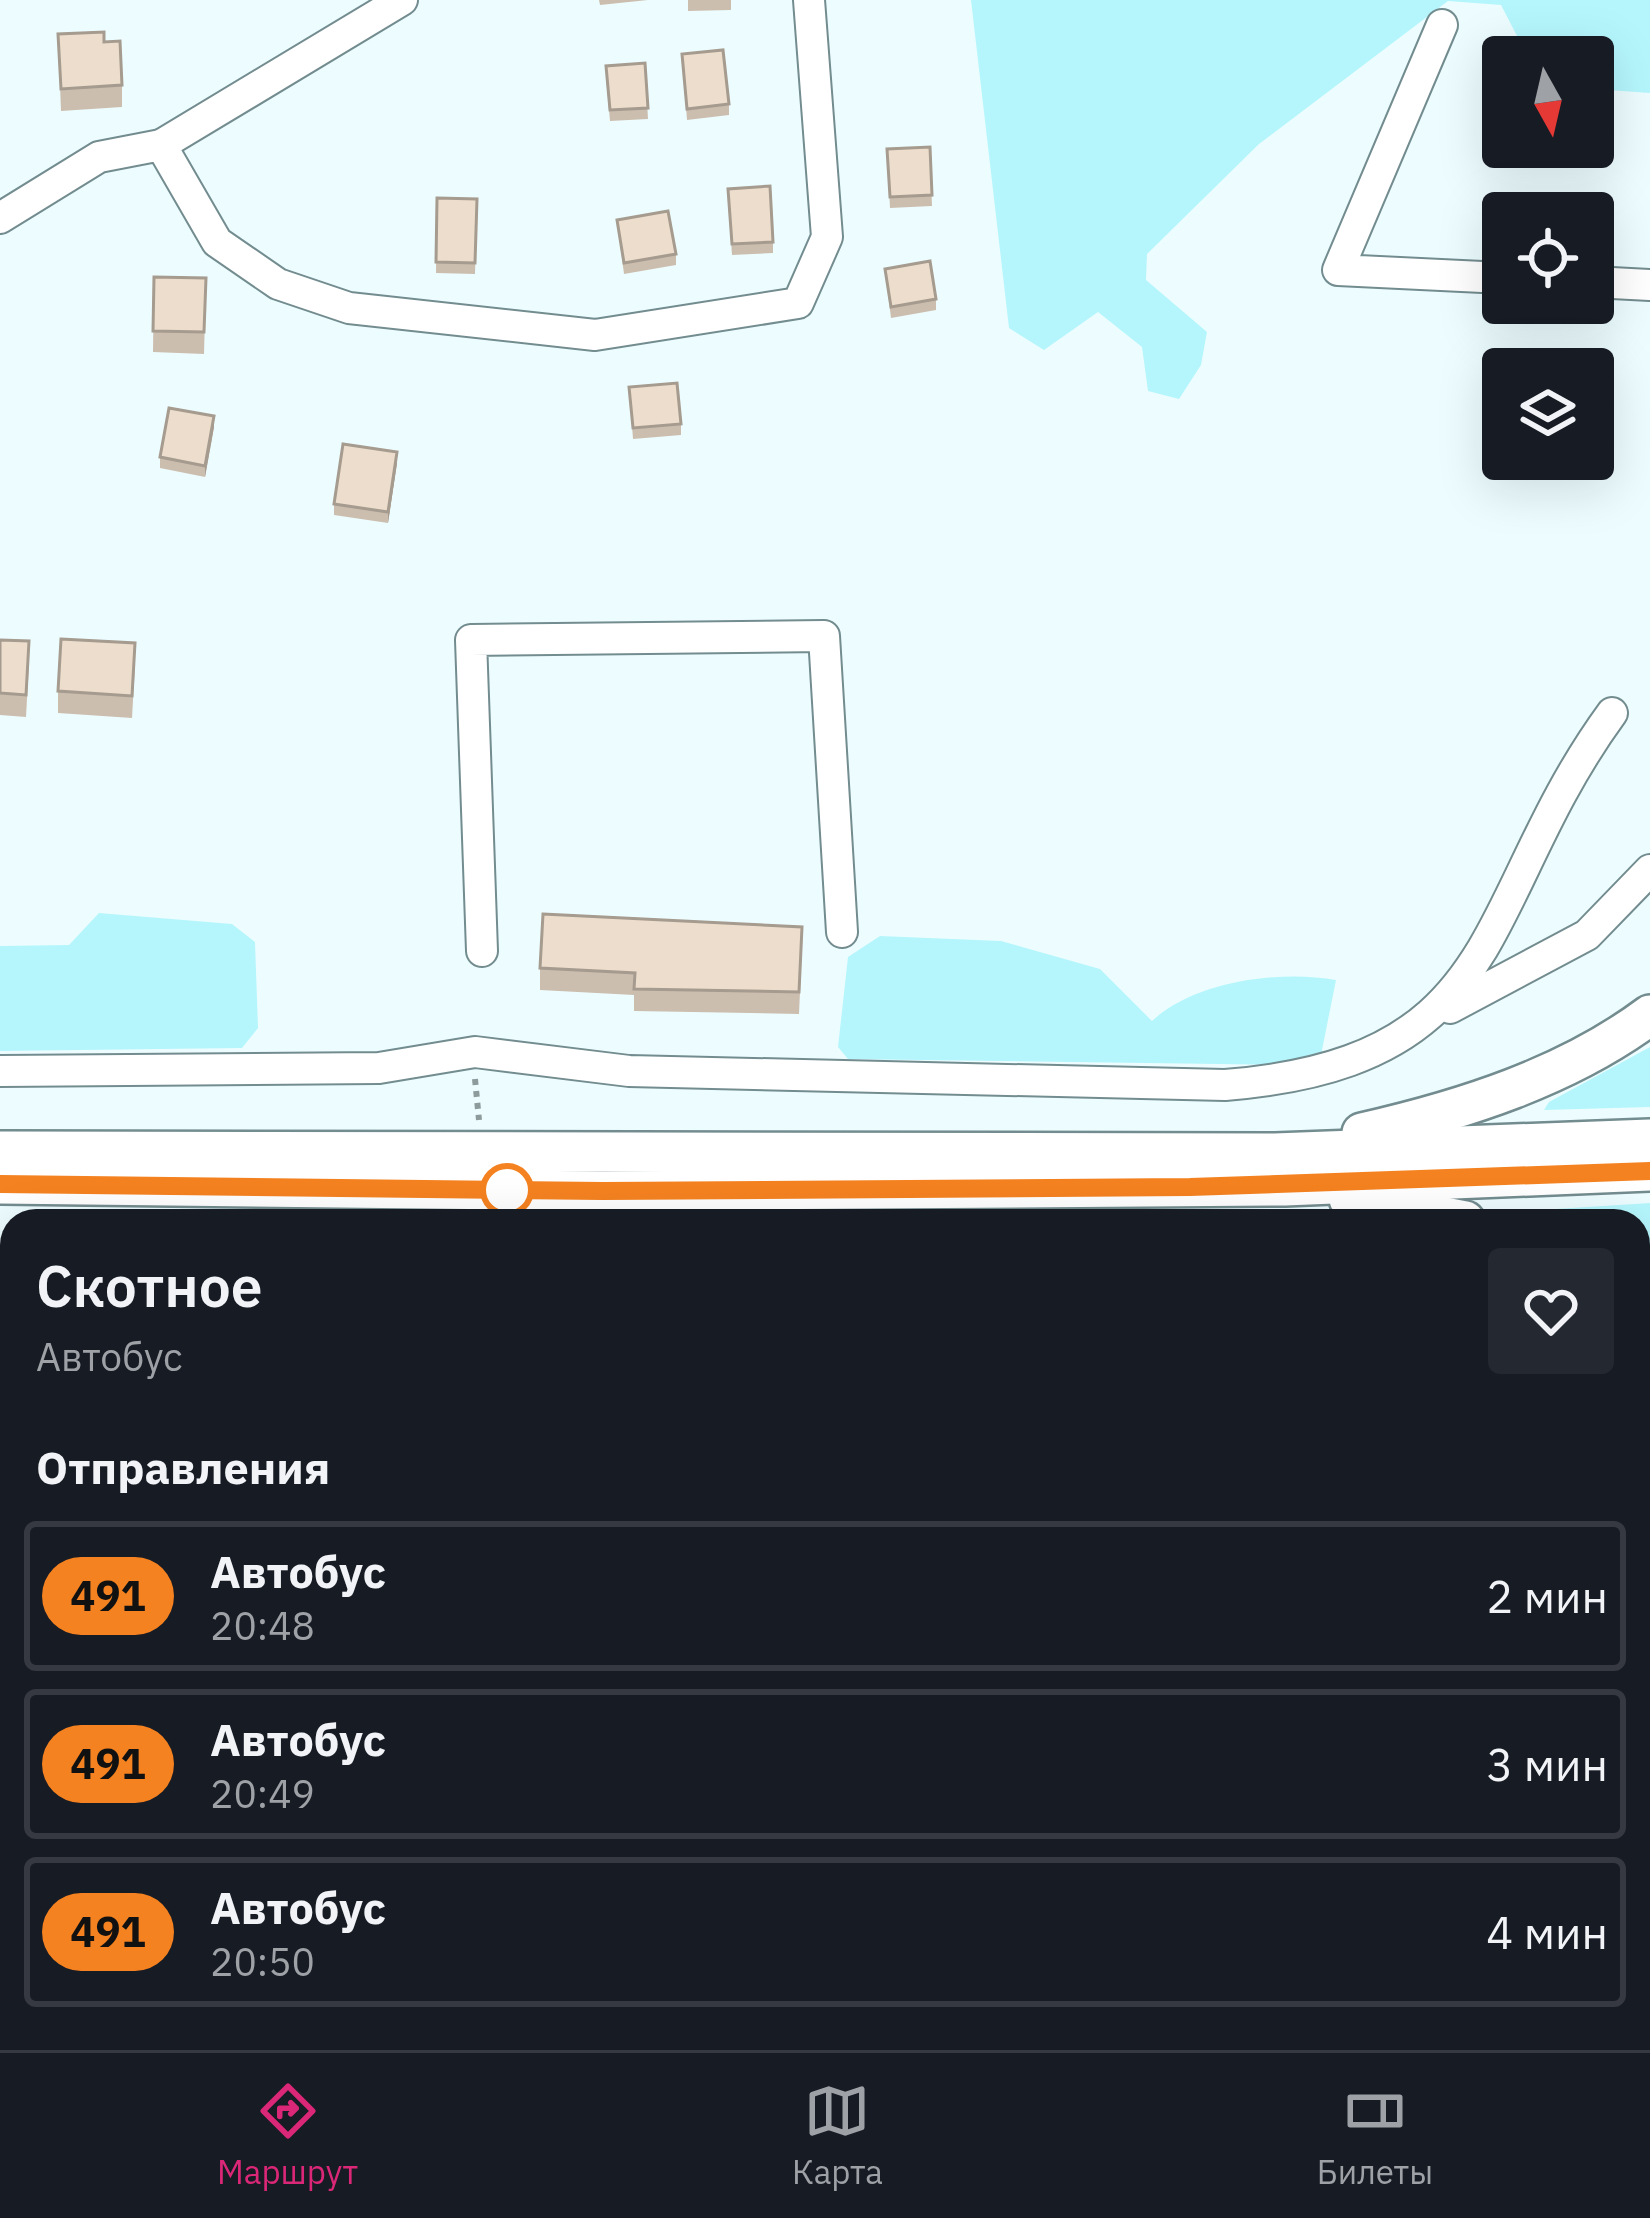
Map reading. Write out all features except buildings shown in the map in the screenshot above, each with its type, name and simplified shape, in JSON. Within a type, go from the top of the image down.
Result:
[{"type":"main road","points":[[1280,1170],[1535,1081],[1650,1015]]},
{"type":"main road","points":[[0,1184],[603,1191],[1280,1170],[1650,1139]]},
{"type":"main road","points":[[0,1150],[1280,1170],[1650,1171]]},
{"type":"main road","points":[[1280,1170],[1421,1209]]},
{"type":"street","points":[[0,218],[99,157],[161,145],[402,0]]},
{"type":"street","points":[[161,145],[218,242],[278,284],[349,308],[595,335],[798,302],[827,238],[809,0]]},
{"type":"street","points":[[1442,25],[1338,270],[1482,277]]},
{"type":"street","points":[[1614,283],[1650,285]]},
{"type":"street","points":[[482,951],[471,640],[824,636],[842,932]]},
{"type":"street","points":[[1426,1020],[1475,968],[1579,758],[1612,713]]},
{"type":"street","points":[[0,1071],[379,1068],[475,1052],[629,1070],[1225,1085],[1292,1079],[1364,1059],[1426,1020],[1587,935],[1650,870]]},
{"type":"path","points":[[475,1052],[479,1120]]},
{"type":"shaded area","points":[[971,0],[1650,0],[1650,93],[1614,90],[1614,36],[1517,36],[1501,5],[1448,1],[1259,144],[1147,254],[1146,280],[1207,332],[1201,365],[1179,399],[1148,391],[1142,347],[1098,312],[1044,350],[1009,328]]},
{"type":"shaded area","points":[[99,913],[232,924],[255,942],[258,1028],[242,1048],[0,1051],[0,946],[69,945]]},
{"type":"shaded area","points":[[880,936],[1001,941],[1100,969],[1152,1021],[1191,996],[1239,982],[1290,977],[1336,980],[1321,1055],[1293,1065],[848,1059],[838,1047],[848,957]]},
{"type":"shaded area","points":[[1650,1047],[1650,1107],[1544,1110],[1549,1102]]},
{"type":"shaded area","points":[[1650,1203],[1650,1209],[1555,1209]]},
{"type":"bus line","name":"491","points":[[0,1184],[603,1191],[1190,1187],[1650,1171]]}]
